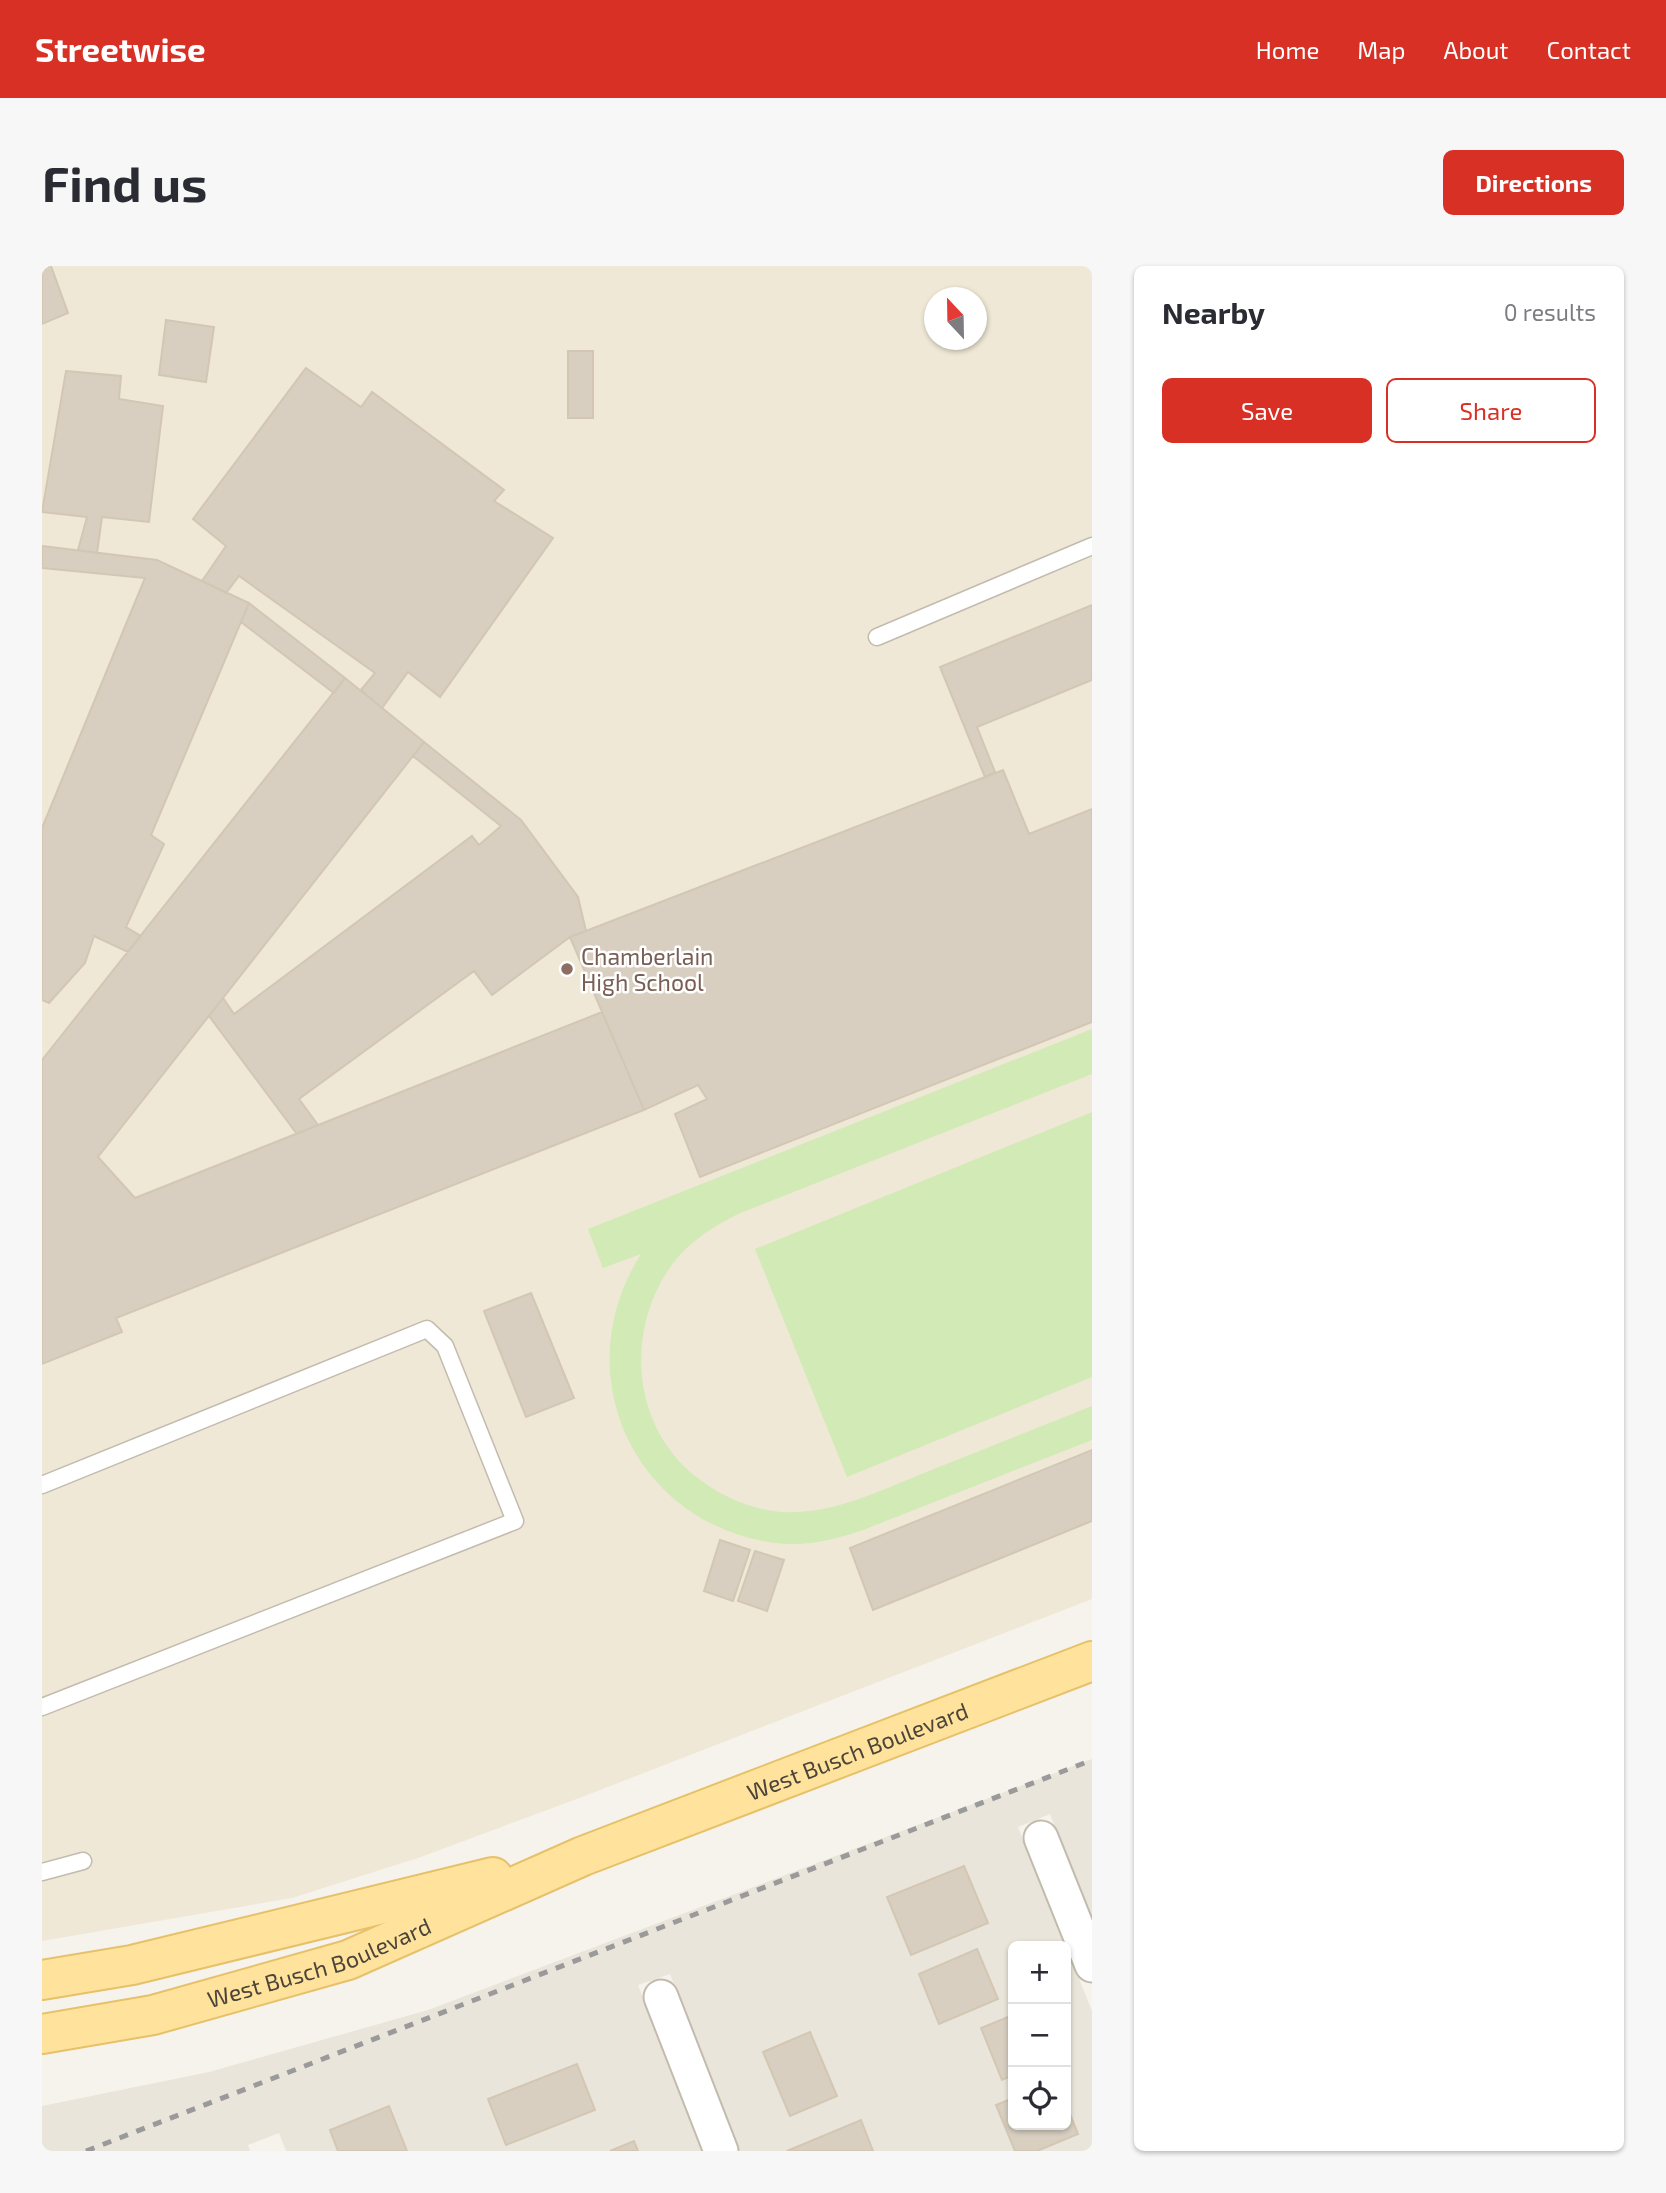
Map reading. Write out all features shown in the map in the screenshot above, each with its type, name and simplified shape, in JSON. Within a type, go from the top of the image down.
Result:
[{"type":"main road","name":"West Busch Boulevard","points":[[42,2034],[153,2015],[348,1960],[583,1856],[1092,1661]]},
{"type":"main road","name":"West Busch Boulevard","points":[[42,1980],[132,1965],[583,1856]]},
{"type":"street","points":[[1041,1838],[1092,1965]]},
{"type":"street","points":[[661,1997],[721,2151]]},
{"type":"lane","points":[[877,637],[1092,546]]},
{"type":"lane","points":[[42,1485],[428,1329],[445,1346],[515,1521],[42,1707]]},
{"type":"lane","points":[[42,1872],[83,1861]]},
{"type":"shaded area","name":"Chamberlain High School","points":[[42,266],[1092,266],[1092,1599],[582,1797],[421,1857],[292,1898],[42,1941]]},
{"type":"shaded area","points":[[1092,1759],[1092,1920],[1050,1814],[1018,1827],[1064,1941],[1008,1941],[1008,2130],[1071,2130],[1071,1958],[1092,2011],[1092,2151],[739,2151],[670,1974],[638,1985],[702,2151],[286,2151],[279,2133],[248,2145],[250,2151],[42,2151],[42,2106],[209,2072],[428,2010]]},
{"type":"green space","points":[[1092,1029],[1092,1074],[738,1214],[699,1238],[678,1257],[660,1283],[648,1312],[642,1343],[642,1373],[647,1403],[658,1432],[676,1457],[699,1479],[718,1491],[738,1502],[771,1511],[802,1512],[860,1499],[1092,1406],[1092,1440],[863,1530],[819,1542],[775,1543],[726,1530],[684,1507],[651,1475],[627,1436],[613,1393],[610,1347],[619,1300],[641,1254],[603,1268],[588,1229]]},
{"type":"green space","points":[[1092,1112],[1092,1377],[847,1477],[755,1249]]},
{"type":"building","points":[[42,266],[51,266],[68,313],[42,324]]},
{"type":"building","points":[[166,320],[214,327],[206,382],[159,375]]},
{"type":"building","points":[[568,351],[593,351],[593,418],[568,418]]},
{"type":"building","points":[[306,368],[361,407],[372,392],[504,490],[494,501],[553,538],[440,697],[408,672],[382,708],[361,690],[375,673],[239,576],[226,593],[202,581],[226,546],[193,519]]},
{"type":"building","points":[[66,371],[121,376],[119,399],[163,406],[149,522],[102,517],[97,553],[78,550],[87,517],[42,512]]},
{"type":"building","points":[[42,546],[157,560],[249,603],[151,835],[164,844],[126,927],[141,936],[128,952],[94,936],[85,963],[49,1003],[42,1000],[42,828],[145,578],[42,568]]},
{"type":"building","points":[[249,603],[345,678],[334,693],[241,622]]},
{"type":"building","points":[[1092,605],[1092,680],[977,727],[995,772],[985,777],[940,667]]},
{"type":"building","points":[[345,678],[424,742],[98,1157],[135,1198],[602,1012],[644,1110],[116,1318],[122,1332],[42,1364],[42,1060]]},
{"type":"building","points":[[424,742],[521,820],[578,897],[586,931],[570,937],[492,995],[474,971],[299,1099],[318,1125],[297,1134],[209,1016],[223,998],[234,1014],[472,836],[479,845],[501,826],[413,756]]},
{"type":"building","points":[[1003,770],[1029,834],[1092,809],[1092,1022],[700,1177],[675,1114],[707,1099],[698,1085],[644,1110],[570,937]]},
{"type":"building","points":[[531,1293],[574,1398],[526,1417],[484,1311]]},
{"type":"building","points":[[1092,1450],[1092,1521],[873,1610],[850,1548]]},
{"type":"building","points":[[720,1540],[750,1550],[733,1601],[704,1591]]},
{"type":"building","points":[[755,1551],[784,1560],[767,1611],[738,1601]]},
{"type":"building","points":[[964,1866],[988,1923],[911,1955],[887,1897]]},
{"type":"building","points":[[977,1949],[998,1999],[939,2024],[919,1974]]},
{"type":"building","points":[[1008,2017],[1008,2077],[1002,2080],[981,2028]]},
{"type":"building","points":[[810,2032],[837,2096],[790,2116],[763,2052]]},
{"type":"building","points":[[577,2064],[595,2110],[506,2145],[488,2099]]},
{"type":"building","points":[[1008,2100],[1008,2130],[1071,2130],[1071,2117],[1078,2134],[1037,2151],[1015,2151],[996,2105]]},
{"type":"building","points":[[389,2106],[407,2151],[338,2151],[330,2130]]},
{"type":"building","points":[[861,2120],[873,2151],[787,2151]]},
{"type":"building","points":[[634,2141],[638,2151],[610,2151]]},
{"type":"railway","points":[[86,2151],[1092,1760]]},
{"type":"place","name":"Chamberlain High School","points":[[567,969]]}]
